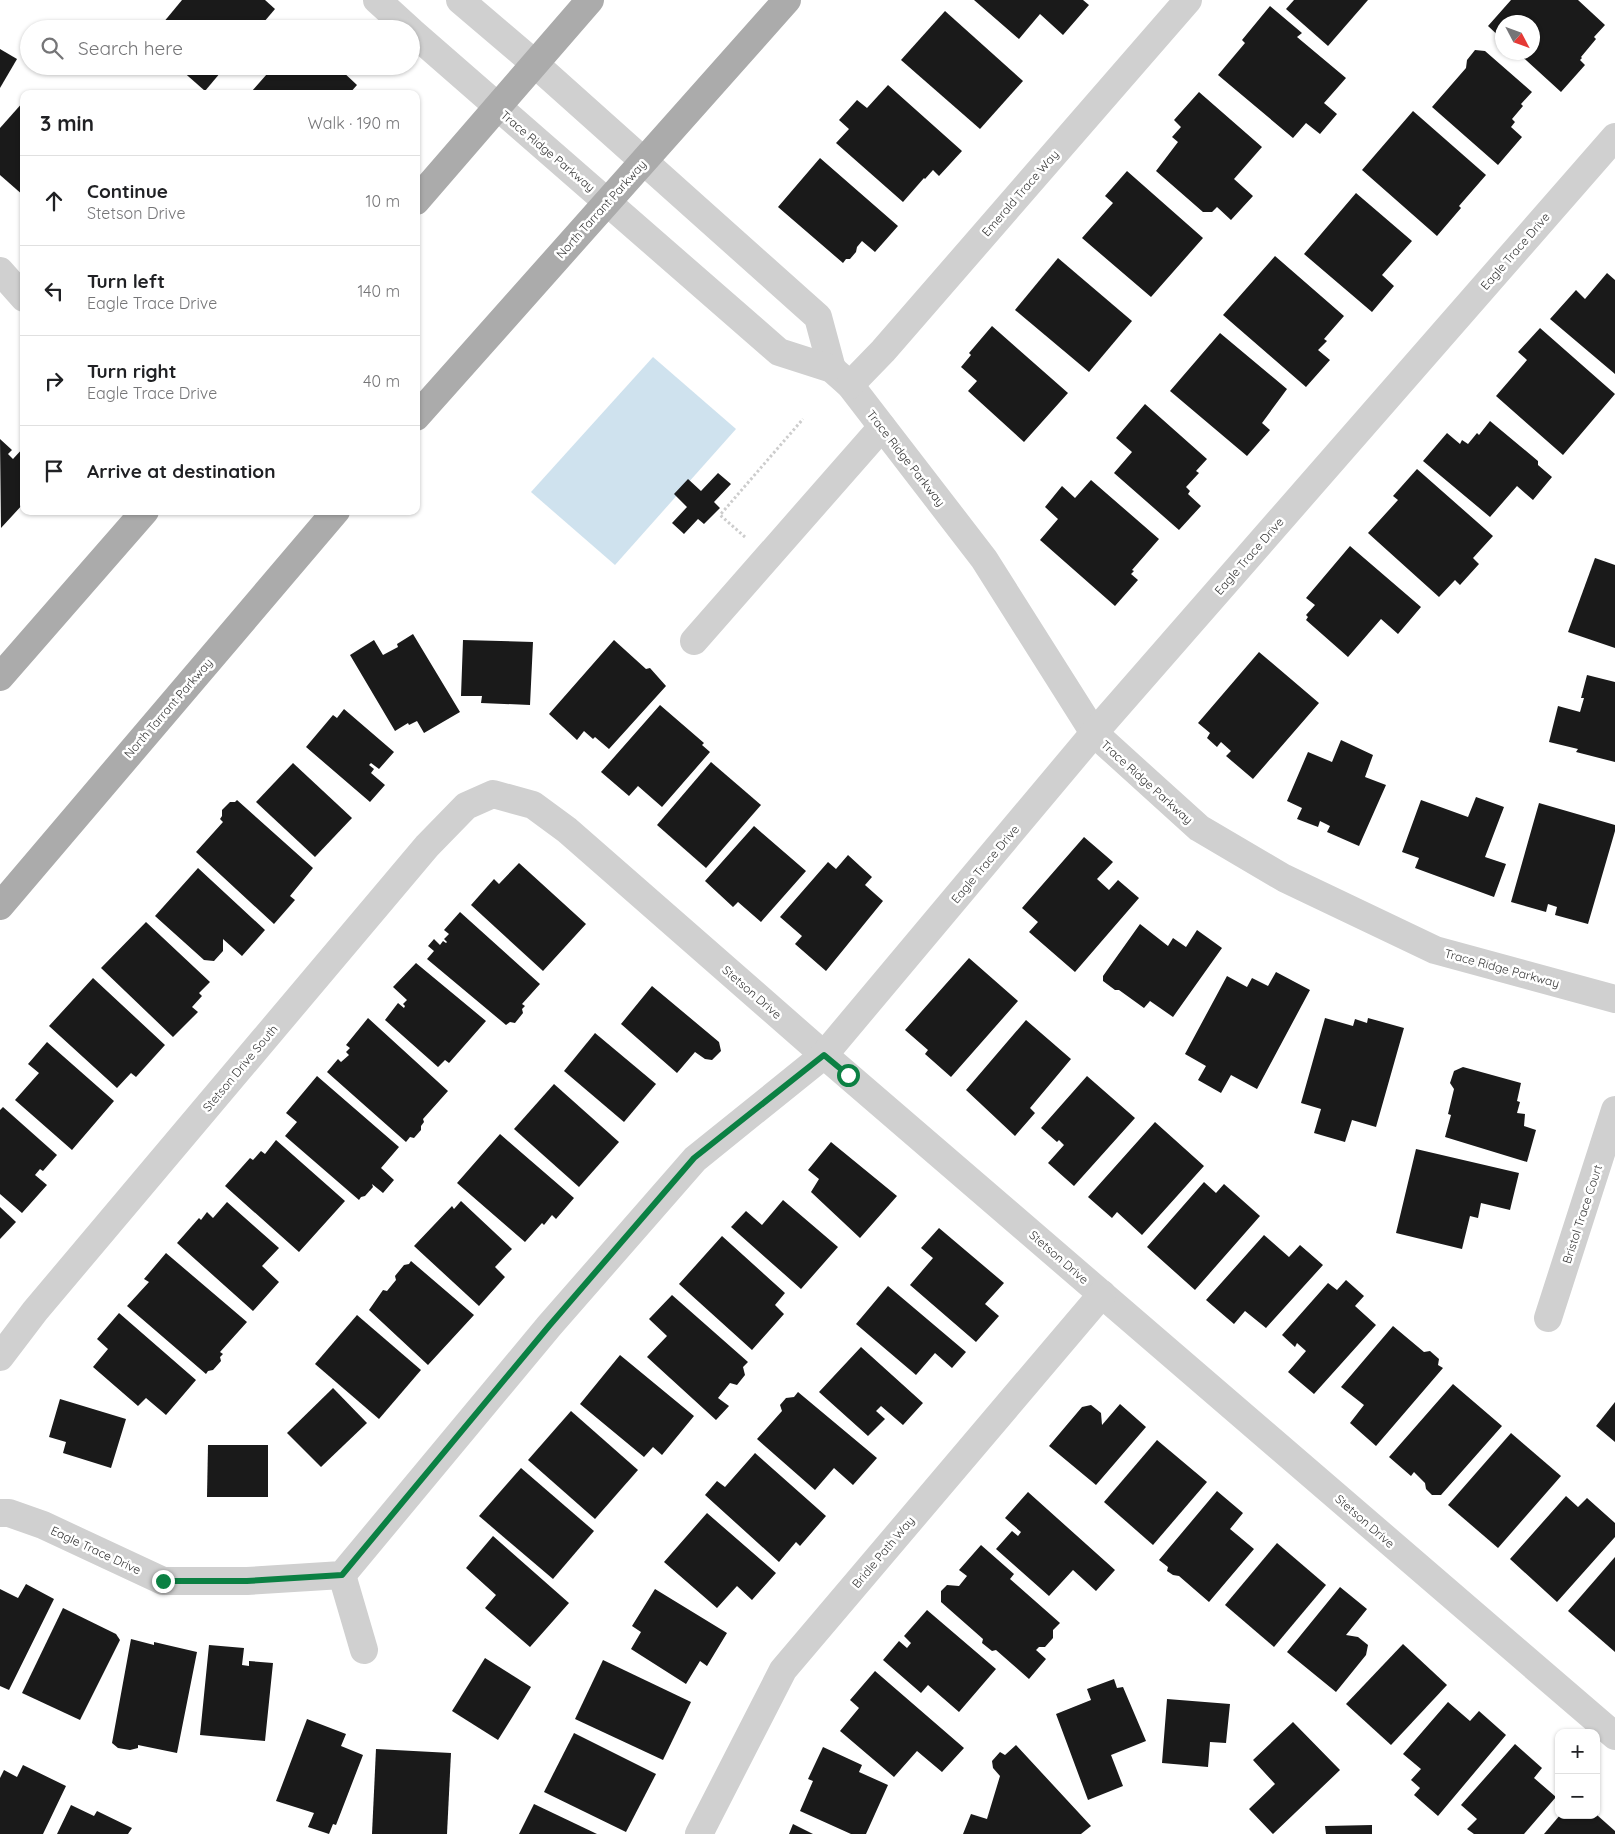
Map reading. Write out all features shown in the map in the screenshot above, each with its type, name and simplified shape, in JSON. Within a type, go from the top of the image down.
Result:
[{"type":"main road","points":[[420,196],[590,0]]},
{"type":"main road","name":"North Tarrant Parkway","points":[[420,413],[787,0]]},
{"type":"main road","points":[[0,677],[142,515]]},
{"type":"main road","name":"North Tarrant Parkway","points":[[0,906],[333,515]]},
{"type":"street","name":"Trace Ridge Parkway","points":[[377,0],[399,20]]},
{"type":"street","name":"Trace Ridge Parkway","points":[[460,0],[535,64],[818,316],[841,377],[984,559],[1094,733],[1198,828],[1284,878],[1436,950],[1615,999]]},
{"type":"street","name":"Emerald Trace Way","points":[[841,377],[883,351],[1188,0]]},
{"type":"street","name":"Trace Ridge Parkway","points":[[420,39],[779,352],[841,377]]},
{"type":"street","name":"Eagle Trace Drive","points":[[0,1513],[9,1513],[43,1525],[163,1581],[247,1581],[342,1575],[549,1326],[694,1158],[824,1055],[1094,733],[1615,137]]},
{"type":"street","points":[[0,271],[20,294]]},
{"type":"street","points":[[694,641],[882,427]]},
{"type":"street","name":"Stetson Drive","points":[[493,794],[533,806],[567,830],[824,1055],[1615,1736]]},
{"type":"street","name":"Stetson Drive South","points":[[0,1357],[35,1311],[427,846],[466,806],[493,794]]},
{"type":"street","name":"Bristol Trace Court","points":[[1548,1318],[1615,1110]]},
{"type":"street","name":"Bridle Path Way","points":[[699,1834],[783,1670],[1102,1294]]},
{"type":"street","points":[[342,1575],[364,1650]]},
{"type":"path","points":[[768,558],[720,516],[803,419]]},
{"type":"water","points":[[653,357],[736,429],[615,565],[531,492]]},
{"type":"building","points":[[182,0],[265,0],[275,9],[266,20],[165,20]]},
{"type":"building","points":[[974,0],[1083,0],[1089,5],[1063,35],[1040,14],[1019,39]]},
{"type":"building","points":[[1294,0],[1368,0],[1328,46],[1286,9]]},
{"type":"building","points":[[1511,0],[1578,0],[1605,25],[1594,37],[1596,39],[1581,57],[1580,60],[1585,65],[1561,92],[1526,60],[1540,60],[1540,15],[1498,15]]},
{"type":"building","points":[[1270,6],[1302,33],[1297,37],[1346,78],[1324,103],[1337,114],[1320,134],[1306,123],[1293,138],[1218,75],[1245,43],[1242,40]]},
{"type":"building","points":[[945,11],[1023,81],[980,129],[901,60]]},
{"type":"building","points":[[1495,18],[1495,32],[1488,26]]},
{"type":"building","points":[[0,49],[17,59],[0,88]]},
{"type":"building","points":[[1475,50],[1485,51],[1532,92],[1521,104],[1523,106],[1512,119],[1515,122],[1511,127],[1522,137],[1498,165],[1432,107],[1466,68],[1467,60]]},
{"type":"building","points":[[187,75],[218,75],[204,90]]},
{"type":"building","points":[[266,75],[346,75],[357,85],[353,90],[253,90]]},
{"type":"building","points":[[888,85],[962,151],[939,176],[933,170],[903,202],[836,143],[849,129],[839,120],[857,100],[867,108]]},
{"type":"building","points":[[1199,92],[1262,147],[1234,179],[1253,196],[1231,220],[1217,207],[1212,212],[1203,212],[1156,171],[1178,142],[1172,137],[1181,127],[1174,120]]},
{"type":"building","points":[[20,106],[20,192],[0,175],[0,128]]},
{"type":"building","points":[[1413,111],[1486,175],[1459,206],[1461,208],[1437,236],[1362,170]]},
{"type":"building","points":[[820,158],[898,226],[875,252],[862,241],[850,259],[846,259],[843,263],[778,207]]},
{"type":"building","points":[[1127,171],[1203,238],[1151,297],[1082,238],[1113,203],[1105,196]]},
{"type":"building","points":[[1356,193],[1412,241],[1382,275],[1394,286],[1372,312],[1304,254]]},
{"type":"building","points":[[1275,256],[1344,316],[1324,339],[1327,341],[1318,350],[1330,360],[1306,387],[1223,315]]},
{"type":"building","points":[[1058,258],[1132,321],[1089,372],[1015,310]]},
{"type":"building","points":[[1607,273],[1615,280],[1615,374],[1550,319],[1576,290],[1585,299]]},
{"type":"building","points":[[992,326],[1068,393],[1024,442],[968,391],[977,381],[961,367],[971,355],[969,353]]},
{"type":"building","points":[[1540,328],[1615,394],[1563,455],[1496,396],[1527,360],[1518,352]]},
{"type":"building","points":[[1220,333],[1287,389],[1262,423],[1270,430],[1247,456],[1170,391]]},
{"type":"building","points":[[1145,404],[1207,459],[1196,471],[1199,473],[1186,487],[1190,491],[1188,494],[1201,506],[1179,530],[1114,473],[1132,452],[1116,438]]},
{"type":"building","points":[[1490,421],[1538,461],[1538,465],[1552,477],[1533,500],[1517,486],[1490,517],[1423,461],[1447,433],[1460,444],[1462,440],[1468,444],[1477,433],[1479,435]]},
{"type":"building","points":[[0,439],[12,450],[8,454],[13,459],[20,451],[20,507],[1,528]]},
{"type":"building","points":[[1417,469],[1493,536],[1473,558],[1479,564],[1460,585],[1455,580],[1439,597],[1368,533],[1398,500],[1393,496]]},
{"type":"building","points":[[718,473],[731,484],[714,502],[720,508],[704,524],[698,519],[684,534],[672,523],[687,507],[674,494],[688,479],[701,491]]},
{"type":"building","points":[[1091,480],[1159,539],[1132,570],[1134,571],[1131,574],[1138,580],[1115,606],[1040,540],[1058,519],[1045,507],[1062,486],[1075,498]]},
{"type":"building","points":[[1350,546],[1421,607],[1398,634],[1381,619],[1348,657],[1306,620],[1308,617],[1306,615],[1315,605],[1306,598]]},
{"type":"building","points":[[1595,558],[1615,565],[1615,648],[1568,632]]},
{"type":"building","points":[[413,634],[460,712],[424,733],[417,721],[409,725],[408,723],[395,731],[350,655],[374,640],[383,655],[398,647],[397,644]]},
{"type":"building","points":[[463,640],[533,642],[530,705],[481,703],[482,696],[461,696]]},
{"type":"building","points":[[614,640],[646,669],[650,668],[666,686],[609,749],[595,737],[593,739],[584,731],[577,740],[549,714]]},
{"type":"building","points":[[1259,652],[1319,703],[1253,779],[1226,756],[1231,751],[1221,742],[1217,747],[1207,738],[1210,733],[1198,723]]},
{"type":"building","points":[[1587,675],[1615,682],[1615,762],[1576,752],[1578,749],[1549,742],[1558,706],[1580,712],[1584,698],[1581,698]]},
{"type":"building","points":[[660,705],[704,743],[702,745],[710,752],[662,807],[638,786],[629,796],[601,772]]},
{"type":"building","points":[[344,709],[394,752],[379,769],[371,763],[369,765],[374,769],[371,773],[385,785],[370,802],[306,747],[333,715],[337,718]]},
{"type":"building","points":[[1341,740],[1373,755],[1365,777],[1386,785],[1359,846],[1327,832],[1330,826],[1320,821],[1318,827],[1297,819],[1302,808],[1287,801],[1308,752],[1332,762]]},
{"type":"building","points":[[711,762],[761,805],[706,868],[657,825]]},
{"type":"building","points":[[293,763],[352,818],[315,857],[256,802]]},
{"type":"building","points":[[1476,797],[1504,807],[1485,857],[1506,864],[1494,897],[1415,868],[1419,858],[1402,852],[1421,800],[1468,817]]},
{"type":"building","points":[[237,800],[313,868],[290,896],[295,900],[274,924],[196,852],[223,822],[220,819],[222,810],[230,802]]},
{"type":"building","points":[[1539,803],[1615,825],[1615,831],[1588,924],[1555,915],[1557,907],[1548,904],[1546,912],[1511,902]]},
{"type":"building","points":[[754,826],[806,871],[761,922],[738,902],[733,907],[705,881]]},
{"type":"building","points":[[1084,837],[1113,862],[1097,879],[1109,890],[1118,880],[1139,898],[1075,972],[1029,932],[1038,922],[1022,908]]},
{"type":"building","points":[[848,855],[872,877],[865,885],[883,901],[826,971],[795,944],[802,936],[780,917],[828,862],[836,869]]},
{"type":"building","points":[[519,863],[586,924],[543,971],[471,905],[494,879],[499,884]]},
{"type":"building","points":[[198,868],[265,930],[242,956],[223,939],[223,951],[214,961],[204,960],[155,916]]},
{"type":"building","points":[[460,912],[540,984],[522,1004],[525,1006],[522,1009],[523,1013],[515,1023],[510,1022],[506,1025],[427,959],[434,951],[428,946],[434,939],[440,945],[443,941],[447,942],[444,939],[449,934],[444,930]]},
{"type":"building","points":[[146,922],[210,982],[199,993],[202,996],[192,1007],[198,1012],[173,1037],[101,968]]},
{"type":"building","points":[[1140,924],[1168,946],[1173,938],[1186,947],[1197,930],[1222,948],[1173,1017],[1150,1001],[1144,1008],[1103,981],[1103,976]]},
{"type":"building","points":[[969,958],[1018,1001],[951,1077],[925,1054],[928,1050],[905,1030]]},
{"type":"building","points":[[416,963],[486,1021],[449,1063],[445,1060],[438,1067],[385,1020],[398,1003],[404,1008],[403,1004],[407,1000],[393,987]]},
{"type":"building","points":[[1276,972],[1310,990],[1257,1089],[1231,1075],[1221,1093],[1198,1080],[1206,1066],[1185,1054],[1227,976],[1247,987],[1252,978],[1268,986]]},
{"type":"building","points":[[93,978],[165,1045],[136,1077],[131,1073],[117,1088],[49,1026]]},
{"type":"building","points":[[652,986],[719,1042],[721,1051],[712,1060],[705,1059],[695,1052],[677,1073],[621,1024]]},
{"type":"building","points":[[368,1018],[448,1091],[423,1119],[424,1122],[421,1130],[414,1138],[410,1137],[406,1142],[327,1072],[338,1059],[341,1062],[349,1055],[346,1052],[350,1048],[346,1045]]},
{"type":"building","points":[[1325,1018],[1353,1026],[1355,1019],[1367,1023],[1368,1018],[1404,1028],[1376,1127],[1352,1120],[1345,1142],[1314,1133],[1321,1109],[1301,1103]]},
{"type":"building","points":[[1026,1020],[1071,1059],[1030,1108],[1035,1113],[1015,1136],[966,1090]]},
{"type":"building","points":[[595,1033],[656,1084],[624,1122],[564,1071]]},
{"type":"building","points":[[47,1042],[114,1101],[72,1150],[15,1100],[39,1073],[28,1064]]},
{"type":"building","points":[[1463,1067],[1521,1083],[1517,1101],[1520,1102],[1517,1113],[1525,1114],[1524,1126],[1536,1130],[1527,1162],[1445,1137],[1451,1115],[1448,1114],[1454,1089],[1450,1083],[1454,1071]]},
{"type":"building","points":[[317,1076],[399,1147],[381,1168],[394,1180],[383,1193],[372,1184],[373,1187],[359,1200],[285,1136],[297,1122],[286,1113]]},
{"type":"building","points":[[1087,1076],[1135,1118],[1074,1186],[1048,1163],[1064,1145],[1059,1140],[1057,1142],[1041,1128]]},
{"type":"building","points":[[554,1084],[619,1142],[579,1187],[514,1129]]},
{"type":"building","points":[[3,1107],[57,1155],[43,1171],[40,1169],[35,1175],[47,1185],[22,1213],[0,1194],[0,1110]]},
{"type":"building","points":[[1155,1122],[1204,1166],[1142,1235],[1117,1212],[1112,1218],[1088,1197]]},
{"type":"building","points":[[500,1134],[574,1198],[556,1219],[552,1215],[525,1242],[457,1183]]},
{"type":"building","points":[[276,1140],[345,1201],[299,1252],[225,1186],[250,1158],[253,1160],[261,1151],[265,1154]]},
{"type":"building","points":[[831,1142],[897,1196],[860,1238],[811,1192],[819,1179],[808,1170]]},
{"type":"building","points":[[1416,1149],[1519,1173],[1510,1210],[1481,1203],[1478,1218],[1470,1216],[1462,1249],[1396,1233]]},
{"type":"building","points":[[1204,1182],[1216,1193],[1224,1184],[1260,1216],[1195,1290],[1147,1247]]},
{"type":"building","points":[[783,1200],[838,1247],[801,1289],[731,1227],[746,1211],[762,1225]]},
{"type":"building","points":[[461,1201],[512,1249],[495,1267],[505,1277],[479,1306],[414,1246],[452,1206],[454,1209]]},
{"type":"building","points":[[227,1202],[279,1248],[262,1266],[279,1282],[253,1311],[177,1243],[199,1218],[201,1220],[207,1212],[213,1218]]},
{"type":"building","points":[[0,1207],[16,1222],[0,1239]]},
{"type":"building","points":[[939,1228],[1004,1283],[985,1304],[999,1316],[976,1342],[910,1285],[933,1258],[921,1248]]},
{"type":"building","points":[[1264,1235],[1289,1257],[1300,1245],[1323,1265],[1266,1328],[1245,1311],[1234,1324],[1206,1300]]},
{"type":"building","points":[[722,1236],[785,1293],[775,1305],[784,1314],[752,1350],[679,1284]]},
{"type":"building","points":[[166,1253],[247,1322],[220,1352],[223,1354],[220,1357],[221,1361],[213,1370],[208,1371],[206,1374],[127,1306],[149,1282],[144,1279]]},
{"type":"building","points":[[411,1261],[474,1315],[428,1365],[369,1310],[383,1290],[387,1291],[396,1280],[395,1276],[404,1265],[409,1264]]},
{"type":"building","points":[[1346,1280],[1364,1296],[1355,1306],[1376,1325],[1314,1394],[1288,1372],[1306,1351],[1297,1343],[1295,1347],[1282,1335],[1328,1283],[1337,1290]]},
{"type":"building","points":[[888,1286],[966,1352],[952,1368],[935,1353],[916,1375],[856,1324]]},
{"type":"building","points":[[672,1295],[748,1362],[743,1367],[745,1375],[737,1385],[730,1383],[718,1398],[729,1406],[716,1420],[647,1357],[667,1336],[649,1319]]},
{"type":"building","points":[[119,1313],[196,1380],[166,1415],[146,1398],[138,1406],[93,1367],[108,1349],[97,1339]]},
{"type":"building","points":[[357,1315],[421,1370],[379,1419],[315,1364]]},
{"type":"building","points":[[1393,1326],[1424,1352],[1430,1351],[1439,1359],[1438,1365],[1443,1368],[1376,1446],[1350,1423],[1364,1405],[1341,1387]]},
{"type":"building","points":[[861,1347],[923,1403],[903,1425],[881,1406],[876,1411],[885,1419],[868,1436],[819,1392]]},
{"type":"building","points":[[620,1355],[694,1416],[662,1455],[653,1447],[644,1457],[580,1404]]},
{"type":"building","points":[[1453,1384],[1502,1426],[1441,1495],[1432,1495],[1426,1489],[1425,1483],[1414,1472],[1411,1476],[1389,1457]]},
{"type":"building","points":[[333,1388],[367,1423],[321,1467],[287,1433]]},
{"type":"building","points":[[798,1392],[877,1458],[853,1485],[834,1468],[815,1490],[757,1439],[782,1411],[780,1405],[786,1398],[794,1397]]},
{"type":"building","points":[[60,1399],[126,1419],[111,1468],[63,1453],[66,1442],[49,1437]]},
{"type":"building","points":[[1615,1402],[1615,1442],[1596,1426]]},
{"type":"building","points":[[1120,1404],[1146,1427],[1096,1485],[1049,1446],[1082,1407],[1091,1405],[1101,1413],[1102,1425]]},
{"type":"building","points":[[571,1411],[638,1470],[595,1519],[528,1460]]},
{"type":"building","points":[[1511,1433],[1561,1476],[1498,1548],[1448,1505]]},
{"type":"building","points":[[1157,1440],[1207,1482],[1153,1545],[1104,1502]]},
{"type":"building","points":[[208,1445],[268,1445],[268,1497],[207,1497]]},
{"type":"building","points":[[755,1453],[826,1516],[800,1546],[796,1542],[779,1562],[705,1495],[717,1481],[725,1487]]},
{"type":"building","points":[[521,1468],[594,1531],[553,1579],[479,1516]]},
{"type":"building","points":[[1217,1491],[1243,1513],[1230,1529],[1254,1549],[1209,1602],[1179,1576],[1167,1571],[1168,1567],[1159,1560]]},
{"type":"building","points":[[1028,1492],[1115,1570],[1096,1591],[1073,1570],[1049,1596],[996,1549],[1012,1531],[1018,1536],[1021,1532],[1005,1518]]},
{"type":"building","points":[[1566,1496],[1578,1507],[1587,1498],[1615,1523],[1615,1537],[1557,1602],[1510,1559]]},
{"type":"building","points":[[707,1513],[776,1573],[752,1600],[737,1586],[717,1608],[664,1562]]},
{"type":"building","points":[[493,1536],[569,1603],[530,1647],[485,1608],[496,1595],[466,1568]]},
{"type":"building","points":[[1277,1543],[1326,1585],[1274,1647],[1225,1605]]},
{"type":"building","points":[[981,1545],[1014,1574],[1010,1579],[1060,1623],[1053,1630],[1053,1638],[1045,1647],[1039,1647],[1036,1650],[1046,1659],[1029,1679],[996,1650],[992,1651],[982,1643],[983,1639],[941,1602],[941,1591],[947,1585],[959,1586],[967,1576],[959,1570]]},
{"type":"building","points":[[1615,1557],[1615,1652],[1568,1611]]},
{"type":"building","points":[[26,1584],[54,1599],[9,1690],[0,1686],[0,1589],[18,1598]]},
{"type":"building","points":[[1340,1587],[1367,1609],[1346,1635],[1358,1637],[1368,1645],[1366,1655],[1336,1692],[1287,1652]]},
{"type":"building","points":[[655,1589],[727,1633],[707,1666],[700,1661],[686,1684],[631,1649],[641,1632],[632,1626]]},
{"type":"building","points":[[63,1608],[116,1634],[120,1640],[80,1720],[22,1693]]},
{"type":"building","points":[[927,1610],[996,1669],[959,1712],[928,1685],[921,1693],[883,1660],[899,1641],[907,1648],[911,1643],[904,1636]]},
{"type":"building","points":[[131,1639],[154,1645],[154,1642],[197,1652],[177,1753],[138,1745],[138,1748],[130,1750],[118,1748],[112,1743]]},
{"type":"building","points":[[1403,1644],[1447,1685],[1391,1745],[1346,1704]]},
{"type":"building","points":[[209,1645],[244,1648],[242,1665],[249,1666],[249,1661],[273,1663],[265,1741],[200,1735]]},
{"type":"building","points":[[485,1658],[531,1687],[498,1740],[452,1711]]},
{"type":"building","points":[[603,1660],[691,1702],[663,1760],[575,1719]]},
{"type":"building","points":[[875,1671],[964,1748],[942,1772],[917,1751],[894,1777],[840,1731],[859,1708],[850,1700]]},
{"type":"building","points":[[1114,1679],[1117,1688],[1123,1687],[1146,1741],[1111,1755],[1123,1786],[1088,1800],[1056,1714],[1091,1700],[1087,1689]]},
{"type":"building","points":[[1167,1699],[1230,1704],[1226,1743],[1210,1742],[1208,1767],[1162,1763]]},
{"type":"building","points":[[1448,1702],[1470,1721],[1479,1711],[1506,1735],[1438,1816],[1414,1795],[1420,1788],[1411,1780],[1421,1769],[1403,1754]]},
{"type":"building","points":[[307,1719],[346,1734],[341,1746],[363,1755],[336,1825],[333,1824],[329,1834],[308,1827],[314,1813],[276,1801]]},
{"type":"building","points":[[1293,1722],[1340,1770],[1273,1834],[1249,1809],[1275,1784],[1253,1760]]},
{"type":"building","points":[[574,1733],[656,1774],[626,1832],[544,1792]]},
{"type":"building","points":[[1515,1744],[1542,1768],[1534,1778],[1555,1796],[1524,1834],[1474,1834],[1467,1829],[1477,1819],[1461,1805]]},
{"type":"building","points":[[1016,1745],[1091,1826],[1081,1834],[963,1834],[971,1814],[987,1819],[1000,1776],[993,1768],[992,1761],[1000,1752],[1005,1755]]},
{"type":"building","points":[[823,1747],[862,1765],[859,1772],[888,1785],[866,1834],[851,1834],[800,1811],[813,1781],[808,1779]]},
{"type":"building","points":[[376,1749],[451,1753],[447,1834],[372,1834]]},
{"type":"building","points":[[23,1765],[66,1786],[43,1834],[0,1834],[0,1778],[4,1770],[17,1777]]},
{"type":"building","points":[[534,1804],[597,1834],[519,1834]]},
{"type":"building","points":[[71,1805],[94,1816],[97,1811],[132,1828],[128,1834],[57,1834]]},
{"type":"building","points":[[1600,1818],[1615,1831],[1615,1834],[1544,1834],[1557,1819]]},
{"type":"building","points":[[793,1824],[813,1834],[789,1834]]},
{"type":"building","points":[[1372,1825],[1372,1834],[1326,1834],[1325,1826]]},
{"type":"route","points":[[163,1581],[247,1581],[342,1575],[549,1326],[694,1158],[824,1055],[848,1075]]}]
